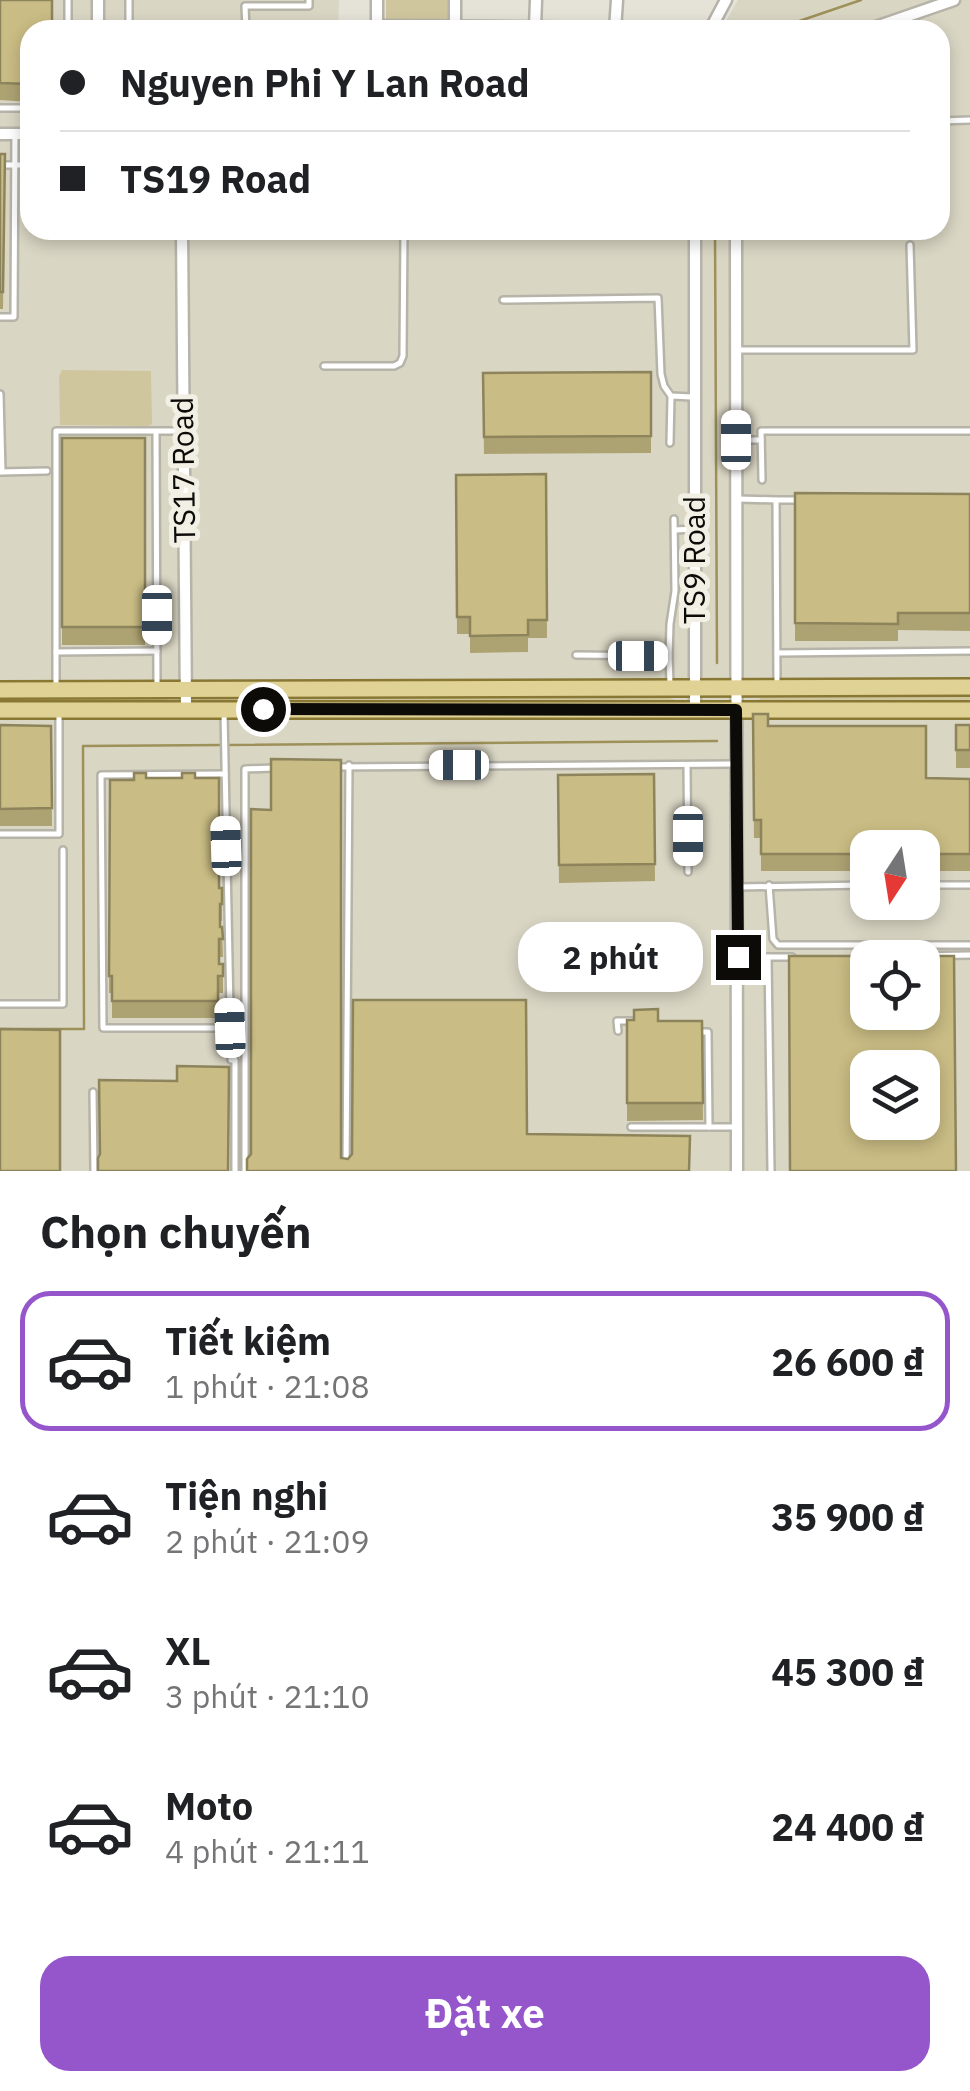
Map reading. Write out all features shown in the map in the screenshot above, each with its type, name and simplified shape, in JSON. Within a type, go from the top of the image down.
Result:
[{"type":"main road","points":[[0,690],[970,686]]},
{"type":"main road","points":[[0,710],[970,710]]},
{"type":"street","points":[[896,20],[954,0]]},
{"type":"street","points":[[0,134],[20,134]]},
{"type":"street","name":"TS17 Road","points":[[182,240],[186,709]]},
{"type":"street","name":"TS9 Road","points":[[695,240],[696,710]]},
{"type":"street","points":[[736,240],[737,1171]]},
{"type":"lane","points":[[246,3],[309,6],[308,0]]},
{"type":"lane","points":[[0,317],[14,317],[15,134]]},
{"type":"lane","points":[[0,165],[20,165]]},
{"type":"lane","points":[[324,366],[400,364],[404,240]]},
{"type":"lane","points":[[736,350],[913,350],[910,245]]},
{"type":"lane","points":[[503,300],[658,298],[661,374],[671,396],[670,443]]},
{"type":"lane","points":[[0,394],[1,472],[48,472]]},
{"type":"lane","points":[[671,396],[695,397]]},
{"type":"lane","points":[[56,690],[56,431],[184,431]]},
{"type":"lane","points":[[156,431],[157,690]]},
{"type":"lane","points":[[762,480],[761,431],[970,431]]},
{"type":"lane","points":[[736,440],[761,440]]},
{"type":"lane","points":[[736,499],[815,500]]},
{"type":"lane","points":[[776,500],[777,687]]},
{"type":"lane","points":[[670,687],[674,519]]},
{"type":"lane","points":[[675,530],[695,529]]},
{"type":"lane","points":[[776,653],[970,651]]},
{"type":"lane","points":[[56,652],[157,652]]},
{"type":"lane","points":[[576,655],[669,656]]},
{"type":"lane","points":[[224,709],[235,1171]]},
{"type":"lane","points":[[0,834],[60,834],[59,710]]},
{"type":"lane","points":[[687,764],[688,872]]},
{"type":"lane","points":[[322,768],[737,764]]},
{"type":"lane","points":[[346,1171],[350,766]]},
{"type":"lane","points":[[245,1171],[245,768],[284,768]]},
{"type":"lane","points":[[224,774],[101,774],[103,1028],[230,1028]]},
{"type":"lane","points":[[0,1004],[64,1004],[62,850]]},
{"type":"lane","points":[[769,885],[773,939],[778,945],[970,945]]},
{"type":"lane","points":[[738,887],[850,885]]},
{"type":"lane","points":[[940,886],[970,885]]},
{"type":"lane","points":[[940,955],[970,955]]},
{"type":"lane","points":[[738,957],[805,957]]},
{"type":"lane","points":[[768,957],[771,1171]]},
{"type":"lane","points":[[618,1031],[617,1020],[633,1020]]},
{"type":"lane","points":[[694,1032],[708,1032],[709,1127]]},
{"type":"lane","points":[[93,1092],[94,1171]]},
{"type":"lane","points":[[632,1128],[737,1127]]},
{"type":"shaded area","points":[[0,0],[339,0],[338,20],[20,20],[20,240],[950,240],[950,20],[727,20],[738,0],[970,0],[970,1171],[0,1171]]},
{"type":"shaded area","points":[[386,0],[448,0],[448,20],[386,20]]},
{"type":"shaded area","points":[[62,370],[151,371],[152,424],[60,425]]},
{"type":"shaded area","points":[[164,696],[167,700],[163,702],[0,703],[0,697]]},
{"type":"shaded area","points":[[206,697],[675,700],[673,704],[202,702]]},
{"type":"shaded area","points":[[970,697],[970,704],[758,702],[760,698]]},
{"type":"building","points":[[0,0],[52,0],[52,20],[20,20],[20,84],[0,83]]},
{"type":"building","points":[[0,154],[5,154],[3,292],[0,292]]},
{"type":"building","points":[[651,372],[651,436],[484,437],[483,373]]},
{"type":"building","points":[[62,438],[145,438],[145,627],[62,627]]},
{"type":"building","points":[[546,474],[547,620],[528,620],[528,635],[470,636],[470,617],[457,617],[456,475]]},
{"type":"building","points":[[795,493],[970,494],[970,613],[898,613],[898,624],[795,623]]},
{"type":"building","points":[[753,714],[768,714],[768,726],[926,726],[926,778],[970,779],[970,854],[940,854],[940,830],[850,830],[850,854],[761,854],[761,820],[754,820]]},
{"type":"building","points":[[0,725],[51,726],[52,808],[0,809]]},
{"type":"building","points":[[956,725],[970,725],[970,750],[956,750]]},
{"type":"building","points":[[271,759],[341,760],[341,1158],[348,1159],[352,1154],[353,1000],[526,1000],[527,1134],[690,1136],[689,1171],[247,1171],[251,1154],[251,809],[271,810]]},
{"type":"building","points":[[134,773],[146,773],[146,778],[182,778],[182,773],[195,773],[195,778],[219,778],[223,939],[219,939],[219,964],[223,964],[223,976],[218,976],[218,1001],[112,1001],[110,780],[134,780]]},
{"type":"building","points":[[654,774],[655,864],[559,865],[558,775]]},
{"type":"building","points":[[789,956],[850,956],[850,1030],[940,1030],[940,956],[954,956],[956,1171],[790,1171]]},
{"type":"building","points":[[658,1009],[658,1021],[702,1021],[703,1103],[627,1103],[627,1020],[634,1020],[634,1010]]},
{"type":"building","points":[[0,1029],[60,1030],[60,1171],[0,1171]]},
{"type":"building","points":[[177,1066],[229,1067],[228,1171],[98,1171],[99,1080],[177,1081]]},
{"type":"waterway","points":[[802,20],[861,0]]},
{"type":"waterway","points":[[715,240],[717,663]]},
{"type":"waterway","points":[[0,1029],[84,1029],[83,746],[717,741]]},
{"type":"route","points":[[263,709],[736,710],[738,957]]}]
